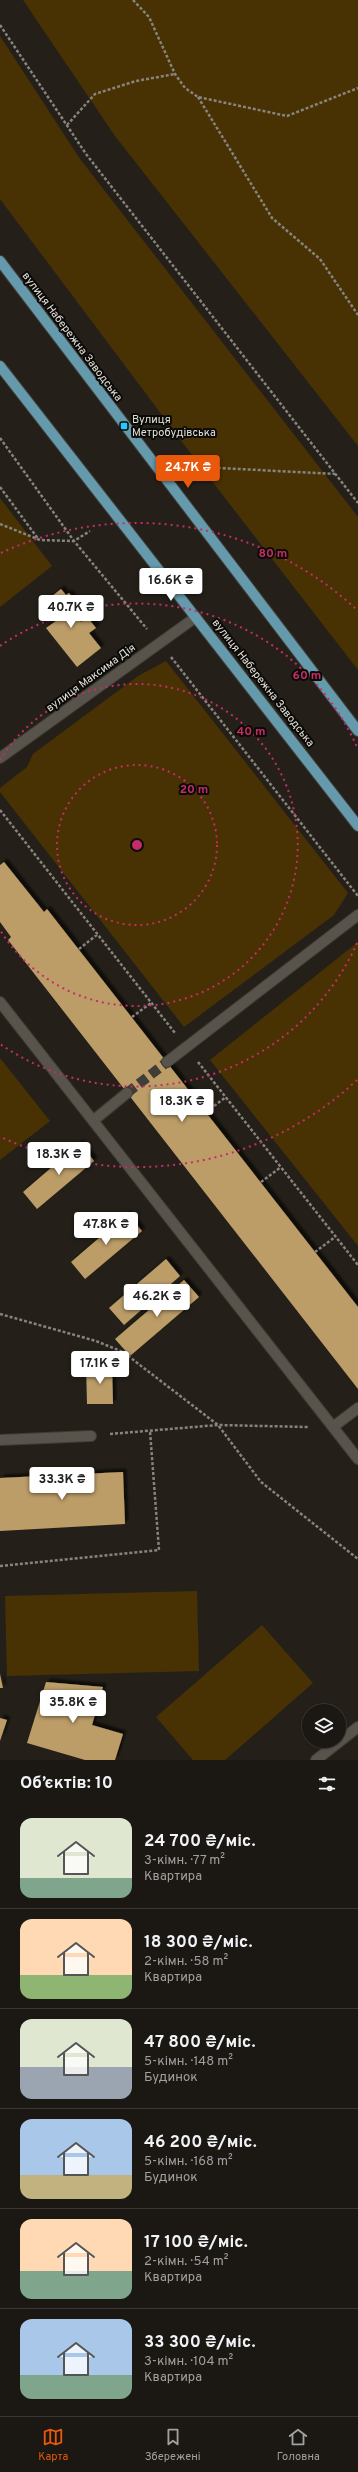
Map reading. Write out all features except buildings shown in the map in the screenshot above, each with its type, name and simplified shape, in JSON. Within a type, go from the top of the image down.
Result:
[{"type":"main road","name":"вулиця Набережна Заводська","points":[[0,261],[358,731]]},
{"type":"main road","name":"вулиця Набережна Заводська","points":[[0,366],[358,826]]},
{"type":"street","name":"вулиця Максима Дія","points":[[0,758],[196,617]]},
{"type":"street","points":[[167,1062],[358,915]]},
{"type":"street","points":[[0,1002],[94,1120],[358,1459]]},
{"type":"street","points":[[94,1120],[127,1093]]},
{"type":"street","points":[[334,1427],[358,1408]]},
{"type":"street","points":[[0,1440],[91,1436]]},
{"type":"street","points":[[316,1760],[358,1726]]},
{"type":"path","points":[[133,0],[148,18],[175,74],[185,88],[198,97],[287,116],[358,88]]},
{"type":"path","points":[[0,25],[86,154],[358,503]]},
{"type":"path","points":[[67,125],[95,94],[136,81],[175,74]]},
{"type":"path","points":[[198,97],[272,218],[320,259],[358,315]]},
{"type":"path","points":[[0,438],[74,541],[160,643],[358,896]]},
{"type":"path","points":[[183,464],[201,467],[335,474]]},
{"type":"path","points":[[0,487],[40,540]]},
{"type":"path","points":[[0,524],[40,540],[74,541],[90,531]]},
{"type":"path","points":[[79,949],[98,934]]},
{"type":"path","points":[[132,1017],[151,1003]]},
{"type":"path","points":[[206,1112],[226,1097]]},
{"type":"path","points":[[261,1182],[280,1167]]},
{"type":"path","points":[[315,1252],[335,1237]]},
{"type":"path","points":[[0,1314],[96,1341],[124,1352],[218,1425],[261,1482],[358,1559]]},
{"type":"path","points":[[91,1436],[218,1425],[334,1427]]},
{"type":"path","points":[[0,1566],[159,1550],[150,1431]]},
{"type":"shaded area","points":[[23,0],[358,0],[358,446],[115,136]]},
{"type":"shaded area","points":[[0,36],[80,159],[358,517],[358,670],[201,467],[0,199]]},
{"type":"shaded area","points":[[0,498],[52,566],[0,607]]},
{"type":"shaded area","points":[[166,661],[348,893],[334,915],[184,1027],[0,792],[0,788],[27,767],[33,754],[138,676]]},
{"type":"shaded area","points":[[358,942],[358,1246],[210,1060]]},
{"type":"shaded area","points":[[0,1058],[50,1121],[0,1160]]},
{"type":"shaded area","points":[[197,1591],[199,1671],[7,1676],[5,1596]]},
{"type":"shaded area","points":[[262,1625],[313,1683],[225,1760],[193,1760],[156,1717]]},
{"type":"tunnel","points":[[127,1093],[167,1062]]},
{"type":"place","name":"Вулиця Метробудівська","points":[[124,426]]}]
